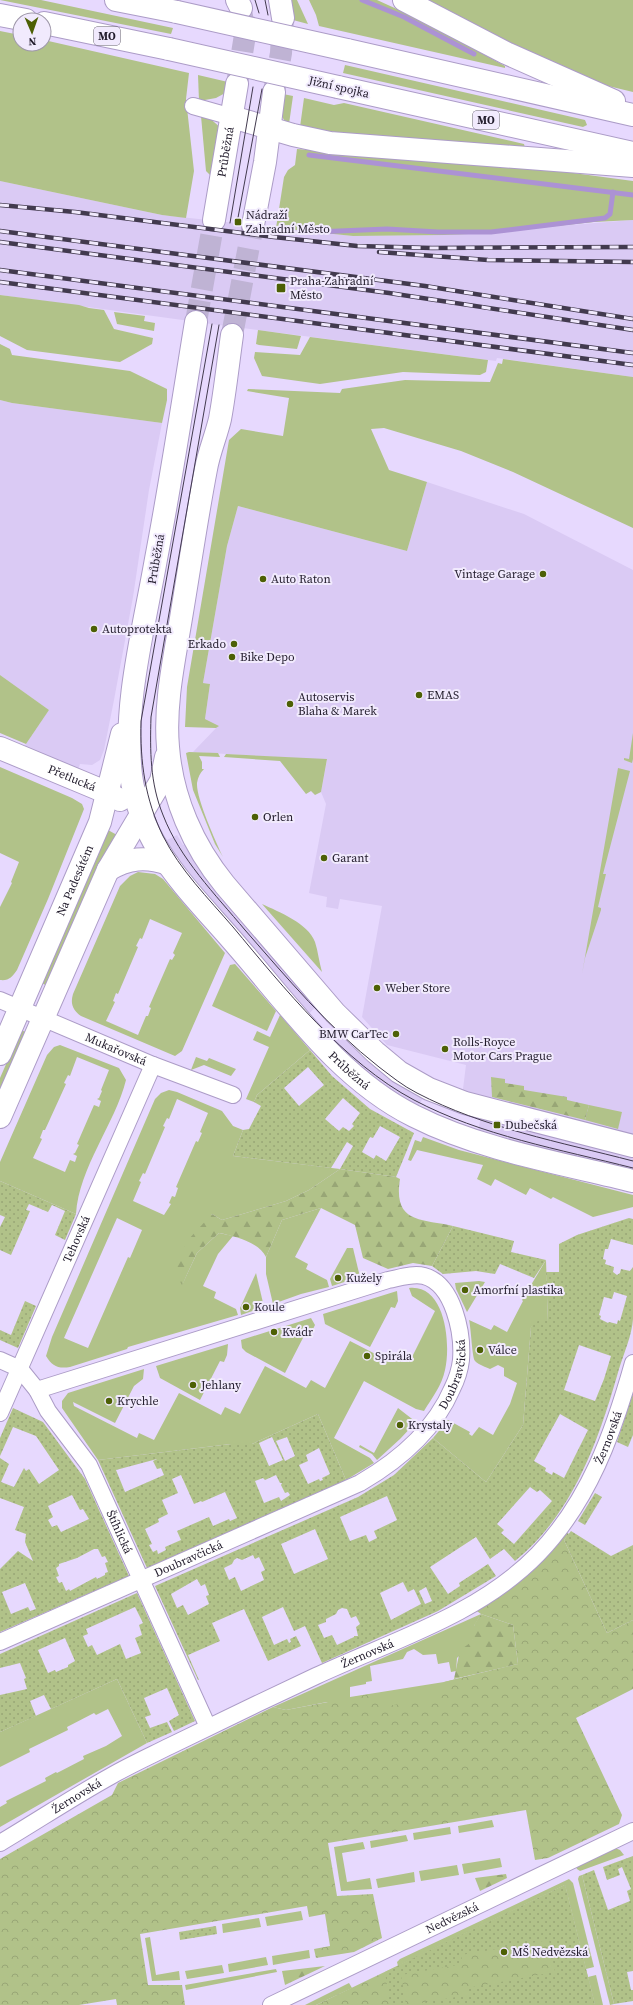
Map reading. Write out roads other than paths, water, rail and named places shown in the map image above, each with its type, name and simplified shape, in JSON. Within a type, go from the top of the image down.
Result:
[{"type":"main road","points":[[116,0],[177,12],[633,115]]},
{"type":"main road","points":[[404,0],[506,53],[633,109]]},
{"type":"main road","points":[[0,16],[12,18]]},
{"type":"main road","name":"Jižní spojka","points":[[52,25],[169,49],[633,153]]},
{"type":"main road","name":"Průběžná","points":[[214,220],[237,84]]},
{"type":"main road","points":[[253,225],[274,92]]},
{"type":"main road","points":[[232,117],[308,139],[330,142],[633,166]]},
{"type":"main road","name":"Průběžná","points":[[196,322],[174,464],[131,701],[130,762],[132,782],[143,802],[153,839],[168,864],[330,1052],[353,1076],[381,1096],[414,1116],[486,1144],[633,1181]]},
{"type":"main road","points":[[232,335],[220,419],[206,467],[173,670],[168,713],[168,748],[176,791],[186,823],[203,856],[225,885],[335,1013],[370,1047],[399,1072],[429,1089],[465,1103],[633,1146]]},
{"type":"main road","name":"Na Padesátém","points":[[0,1054],[100,822],[131,701]]},
{"type":"main road","name":"Přetlucká","points":[[0,748],[108,793],[143,802]]},
{"type":"main road","points":[[0,1117],[108,870],[143,802],[160,781],[168,748]]},
{"type":"main road","points":[[143,802],[172,807],[186,823]]},
{"type":"main road","points":[[108,870],[126,861],[140,858],[152,859],[168,864]]},
{"type":"street","points":[[193,106],[232,117]]},
{"type":"street","name":"Mukařovská","points":[[0,1000],[153,1065],[233,1095]]},
{"type":"street","name":"Tehovská","points":[[0,1413],[153,1065]]},
{"type":"street","name":"Doubravčická","points":[[0,1642],[360,1483],[382,1470],[407,1451],[438,1414],[453,1389],[461,1362],[461,1339],[456,1314],[448,1296],[436,1282],[424,1276],[413,1276],[388,1280],[37,1390]]},
{"type":"street","points":[[0,1360],[20,1368]]},
{"type":"street","name":"Žernovská","points":[[0,1843],[112,1775],[208,1727],[320,1674],[449,1616],[490,1593],[519,1572],[557,1533],[587,1487],[603,1456],[617,1418],[633,1363]]},
{"type":"street","name":"Štíhlická","points":[[20,1368],[37,1390],[48,1411],[89,1465],[208,1727]]},
{"type":"street","name":"Nedvězská","points":[[271,2005],[633,1831]]},
{"type":"waterway","points":[[362,0],[404,17],[474,54]]},
{"type":"waterway","points":[[309,155],[633,195]]},
{"type":"waterway","points":[[315,232],[387,229],[438,232],[491,232],[605,218],[610,214],[613,192]]},
{"type":"tunnel","points":[[237,84],[245,35],[241,10]]},
{"type":"tunnel","points":[[274,92],[281,53],[283,18]]},
{"type":"tunnel","points":[[196,322],[214,220]]},
{"type":"tunnel","points":[[232,335],[253,225]]},
{"type":"tram line","points":[[255,0],[259,13]]},
{"type":"tram line","points":[[265,0],[268,15]]},
{"type":"tram line","points":[[230,223],[253,87]]},
{"type":"tram line","points":[[237,223],[262,89]]},
{"type":"tram line","points":[[212,324],[141,721],[141,751],[145,780],[152,808],[163,836],[186,872],[294,998],[339,1045],[363,1066],[388,1084],[414,1100],[466,1123],[549,1148],[633,1168]]},
{"type":"tram line","points":[[219,325],[151,717],[151,755],[153,779],[159,803],[170,831],[199,876],[292,984],[325,1019],[360,1052],[397,1081],[412,1090],[469,1116],[523,1133],[633,1161]]},
{"type":"railway","points":[[0,205],[75,212],[357,246],[432,248],[633,247]]},
{"type":"railway","points":[[0,231],[425,286],[633,319]]},
{"type":"railway","points":[[0,242],[389,293],[633,330]]},
{"type":"railway","points":[[379,252],[488,260],[633,262]]},
{"type":"railway","points":[[0,270],[633,353]]},
{"type":"railway","points":[[0,282],[633,365]]},
{"type":"place","name":"Nádraží Zahradní Město","points":[[238,222]]},
{"type":"place","name":"Praha-Zahradní Město","points":[[281,288]]},
{"type":"place","name":"Vintage Garage","points":[[543,574]]},
{"type":"place","name":"Auto Raton","points":[[263,579]]},
{"type":"place","name":"Autoprotekta","points":[[94,629]]},
{"type":"place","name":"Erkado","points":[[234,644]]},
{"type":"place","name":"Bike Depo","points":[[232,657]]},
{"type":"place","name":"EMAS","points":[[419,695]]},
{"type":"place","name":"Autoservis Blaha & Marek","points":[[290,704]]},
{"type":"place","name":"Orlen","points":[[255,817]]},
{"type":"place","name":"Garant","points":[[324,858]]},
{"type":"place","name":"Weber Store","points":[[377,988]]},
{"type":"place","name":"BMW CarTec","points":[[396,1034]]},
{"type":"place","name":"Rolls-Royce Motor Cars Prague","points":[[445,1049]]},
{"type":"place","name":"Dubečská","points":[[497,1125]]},
{"type":"place","name":"Kužely","points":[[338,1278]]},
{"type":"place","name":"Amorfní plastika","points":[[465,1290]]},
{"type":"place","name":"Koule","points":[[246,1307]]},
{"type":"place","name":"Kvádr","points":[[274,1332]]},
{"type":"place","name":"Válce","points":[[480,1350]]},
{"type":"place","name":"Spirála","points":[[367,1356]]},
{"type":"place","name":"Jehlany","points":[[193,1385]]},
{"type":"place","name":"Krychle","points":[[109,1401]]},
{"type":"place","name":"Krystaly","points":[[400,1425]]},
{"type":"place","name":"MŠ Nedvězská","points":[[504,1952]]}]
